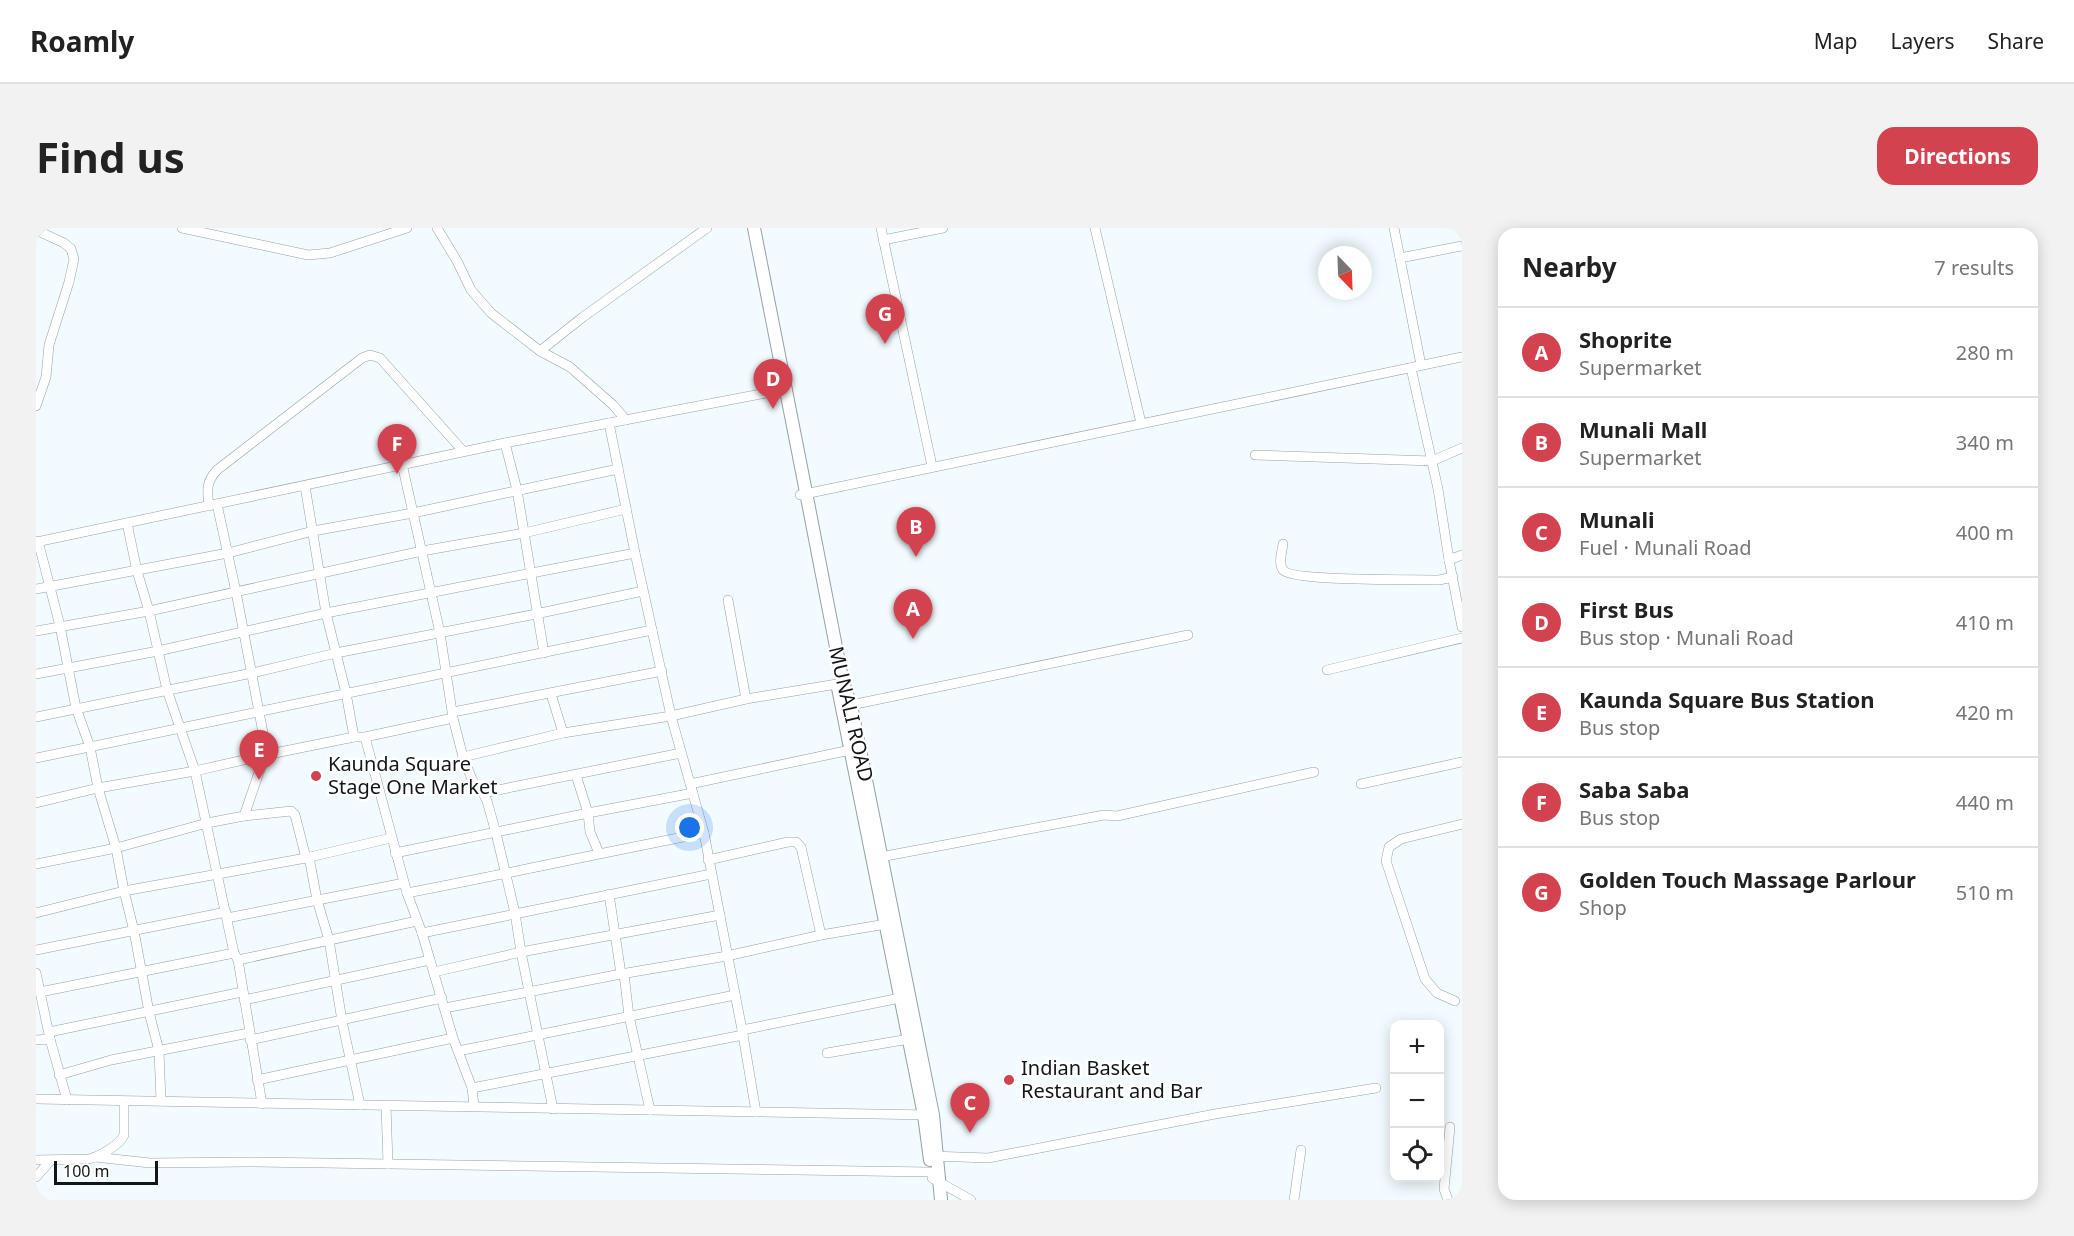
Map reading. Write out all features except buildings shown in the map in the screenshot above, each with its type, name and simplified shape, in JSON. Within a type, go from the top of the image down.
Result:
[{"type":"main road","name":"MUNALI ROAD","points":[[747,228],[783,390]]},
{"type":"main road","name":"MUNALI ROAD","points":[[754,228],[840,684],[878,858],[928,1115],[933,1156],[934,1200]]},
{"type":"main road","name":"MUNALI ROAD","points":[[840,684],[851,705],[855,749]]},
{"type":"main road","name":"MUNALI ROAD","points":[[905,998],[909,1039],[928,1115]]},
{"type":"main road","name":"MUNALI ROAD","points":[[934,1178],[941,1200]]},
{"type":"street","points":[[182,228],[308,255],[330,253],[407,228]]},
{"type":"street","points":[[437,228],[471,290],[491,313],[540,351],[570,367],[613,405],[626,420]]},
{"type":"street","points":[[540,351],[583,317],[707,228]]},
{"type":"street","points":[[881,228],[932,466]]},
{"type":"street","points":[[883,240],[943,228]]},
{"type":"street","points":[[1095,228],[1141,423]]},
{"type":"street","points":[[1394,228],[1431,461],[1462,627]]},
{"type":"street","points":[[36,230],[64,243],[71,249],[74,260],[49,345],[46,377],[36,406]]},
{"type":"street","points":[[1400,258],[1462,246]]},
{"type":"street","points":[[244,816],[266,755],[260,713],[228,553],[207,488],[208,481],[217,470],[362,358],[370,355],[380,358],[462,452]]},
{"type":"street","points":[[803,494],[1462,357]]},
{"type":"street","points":[[161,1101],[159,1051],[116,848],[98,788],[90,747],[76,708],[51,587],[37,542],[505,442],[783,390]]},
{"type":"street","points":[[609,423],[671,716],[704,833],[756,1112]]},
{"type":"street","points":[[505,442],[517,490],[544,653]]},
{"type":"street","points":[[1256,455],[1431,461],[1462,448]]},
{"type":"street","points":[[402,464],[440,633],[462,757],[474,784],[483,793],[496,832],[515,913],[553,1109]]},
{"type":"street","points":[[36,589],[228,553],[313,531],[413,513],[618,469]]},
{"type":"street","points":[[305,486],[326,613],[346,693],[354,737]]},
{"type":"street","points":[[36,631],[149,611],[422,551],[524,533],[626,510]]},
{"type":"street","points":[[127,523],[167,690],[195,771],[236,956],[262,1104]]},
{"type":"street","points":[[1283,544],[1280,561],[1282,569],[1287,574],[1297,576],[1430,580],[1453,577]]},
{"type":"street","points":[[36,674],[158,651],[326,613],[635,553]]},
{"type":"street","points":[[1449,560],[1462,555]]},
{"type":"street","points":[[36,717],[643,591]]},
{"type":"street","points":[[728,600],[746,699]]},
{"type":"street","points":[[36,758],[652,630]]},
{"type":"street","points":[[851,705],[1188,634]]},
{"type":"street","points":[[1327,670],[1462,638]]},
{"type":"street","points":[[36,803],[98,788],[195,771],[354,737],[365,737],[453,715],[662,671]]},
{"type":"street","points":[[462,757],[563,733],[671,716],[746,699],[840,684]]},
{"type":"street","points":[[551,694],[563,733]]},
{"type":"street","points":[[365,737],[395,853],[422,933],[453,1038],[472,1089],[474,1106]]},
{"type":"street","points":[[395,853],[588,813],[855,749]]},
{"type":"street","points":[[483,793],[681,753]]},
{"type":"street","points":[[1361,784],[1462,762]]},
{"type":"street","points":[[878,858],[1104,815],[1117,816],[1314,772]]},
{"type":"street","points":[[576,775],[588,813],[590,832],[598,853]]},
{"type":"street","points":[[36,864],[116,848],[207,823],[291,811],[295,816],[308,857],[317,900],[329,940],[342,1021],[360,1105]]},
{"type":"street","points":[[1455,1001],[1437,993],[1425,979],[1386,861],[1389,847],[1401,839],[1462,824]]},
{"type":"street","points":[[36,950],[317,900],[506,874],[598,853],[704,833]]},
{"type":"street","points":[[36,913],[124,891],[218,875],[391,838]]},
{"type":"street","points":[[708,860],[796,842],[801,847],[821,935]]},
{"type":"street","points":[[422,933],[711,873]]},
{"type":"street","points":[[609,894],[629,1016],[650,1110]]},
{"type":"street","points":[[434,972],[521,952],[720,915]]},
{"type":"street","points":[[39,996],[141,971],[329,940],[417,921]]},
{"type":"street","points":[[59,1075],[111,1060],[159,1051],[443,1003],[529,992],[727,956],[821,935],[890,923]]},
{"type":"street","points":[[36,1040],[149,1012],[335,980],[430,960]]},
{"type":"street","points":[[36,973],[39,996],[67,1100]]},
{"type":"street","points":[[458,1051],[735,995]]},
{"type":"street","points":[[472,1089],[639,1056],[905,998]]},
{"type":"street","points":[[257,1080],[453,1038]]},
{"type":"street","points":[[827,1053],[909,1039]]},
{"type":"street","points":[[933,1156],[988,1158],[1226,1112],[1376,1088]]},
{"type":"street","points":[[36,1100],[928,1115]]},
{"type":"street","points":[[122,1160],[124,1102]]},
{"type":"street","points":[[387,1105],[388,1164]]},
{"type":"street","points":[[1448,1200],[1444,1189],[1450,1127]]},
{"type":"street","points":[[95,1157],[122,1140]]},
{"type":"street","points":[[1294,1200],[1301,1150]]},
{"type":"street","points":[[36,1160],[95,1157],[150,1163],[388,1164],[934,1178],[971,1200]]},
{"type":"street","points":[[36,1177],[51,1160]]},
{"type":"place","name":"Golden Touch Massage Parlour","points":[[885,344]]},
{"type":"place","name":"First Bus","points":[[773,409]]},
{"type":"place","name":"Saba Saba","points":[[397,474]]},
{"type":"place","name":"Munali Mall","points":[[916,557]]},
{"type":"place","name":"Shoprite","points":[[913,639]]},
{"type":"place","name":"Kaunda Square Stage One Market","points":[[316,776]]},
{"type":"place","name":"Kaunda Square Bus Station","points":[[259,780]]},
{"type":"place","name":"Indian Basket Restaurant and Bar","points":[[1009,1080]]},
{"type":"place","name":"Munali","points":[[970,1133]]}]
